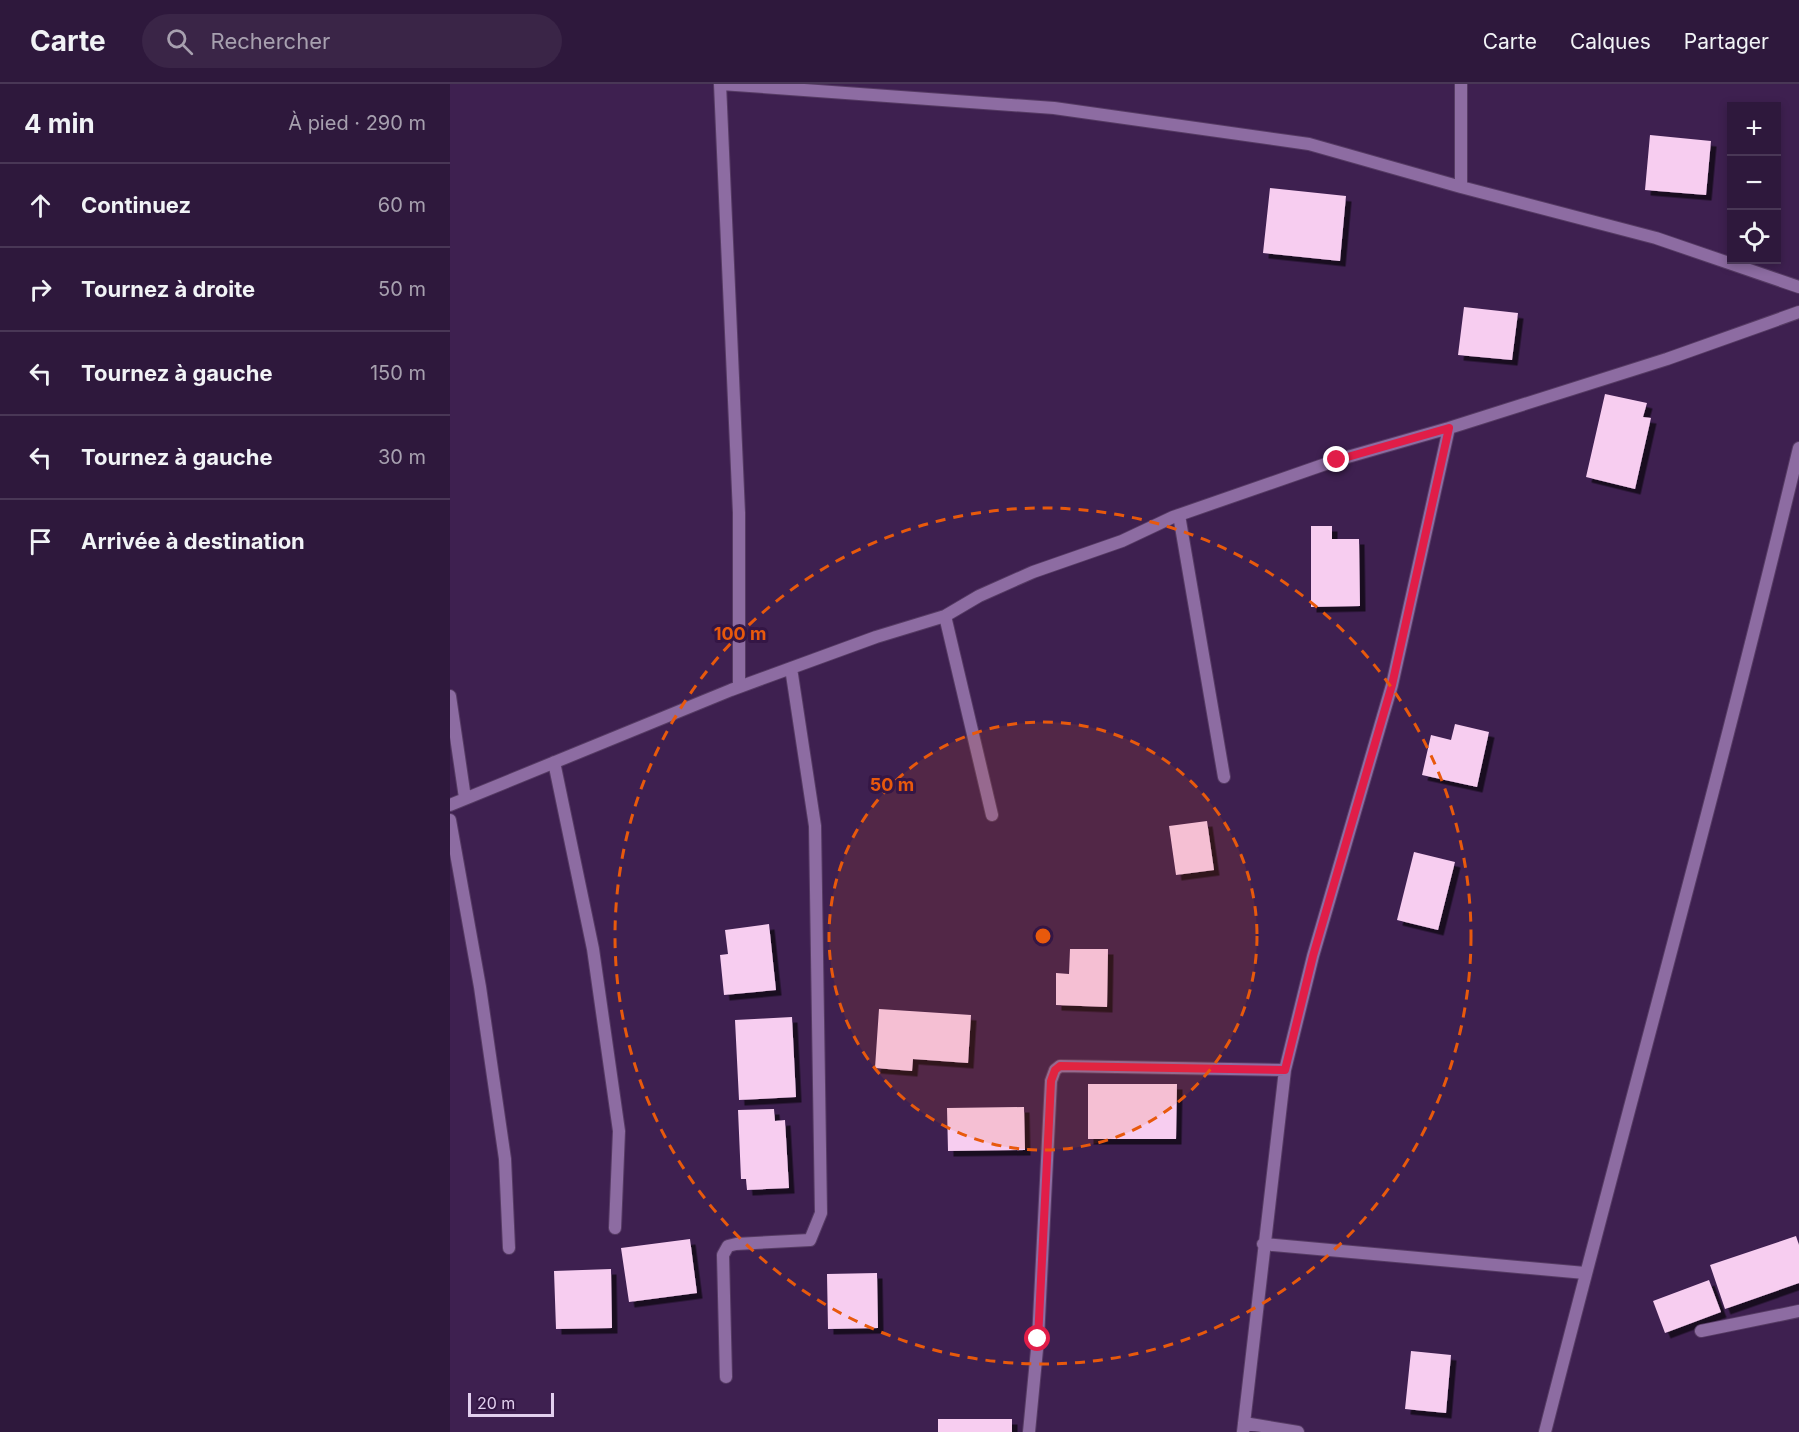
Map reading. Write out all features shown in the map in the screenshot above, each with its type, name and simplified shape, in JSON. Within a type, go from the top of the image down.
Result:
[{"type":"street","points":[[740,687],[739,513],[720,84],[1054,108],[1309,144],[1656,238],[1799,287]]},
{"type":"street","points":[[1461,84],[1461,187]]},
{"type":"street","points":[[450,805],[740,687],[945,616],[979,596],[1033,572],[1122,541],[1179,515],[1337,460],[1449,428],[1668,358],[1799,312]]},
{"type":"street","points":[[1298,1432],[1244,1428],[1263,1244],[1285,1070],[1313,956],[1392,685],[1449,428]]},
{"type":"street","points":[[1545,1432],[1584,1273],[1659,1005],[1799,448]]},
{"type":"street","points":[[1179,515],[1224,777]]},
{"type":"street","points":[[945,616],[992,815]]},
{"type":"street","points":[[726,1377],[723,1255],[728,1246],[810,1240],[822,1213],[815,826],[791,668]]},
{"type":"street","points":[[450,696],[465,798]]},
{"type":"street","points":[[554,762],[593,950],[619,1131],[615,1228]]},
{"type":"street","points":[[450,820],[480,987],[505,1159],[509,1248]]},
{"type":"street","points":[[1029,1432],[1038,1339],[1051,1081],[1055,1070],[1060,1066],[1285,1070]]},
{"type":"street","points":[[1263,1244],[1584,1273]]},
{"type":"street","points":[[1701,1331],[1799,1311]]},
{"type":"building","points":[[1650,135],[1711,141],[1706,195],[1645,190]]},
{"type":"building","points":[[1270,188],[1346,196],[1340,261],[1263,253]]},
{"type":"building","points":[[1464,307],[1518,313],[1512,360],[1458,355]]},
{"type":"building","points":[[1605,394],[1647,403],[1643,417],[1651,418],[1635,489],[1586,477]]},
{"type":"building","points":[[1311,526],[1332,526],[1332,539],[1359,539],[1360,606],[1311,607]]},
{"type":"building","points":[[1455,724],[1489,732],[1477,787],[1422,775],[1431,735],[1451,740]]},
{"type":"building","points":[[1207,821],[1214,870],[1176,875],[1169,826]]},
{"type":"building","points":[[1414,852],[1455,862],[1438,930],[1397,920]]},
{"type":"building","points":[[769,924],[776,990],[724,995],[720,955],[728,954],[725,930]]},
{"type":"building","points":[[1070,949],[1108,949],[1107,1007],[1056,1005],[1056,973],[1069,974]]},
{"type":"building","points":[[879,1009],[971,1015],[968,1063],[913,1059],[912,1071],[875,1068]]},
{"type":"building","points":[[792,1017],[796,1097],[739,1100],[735,1020]]},
{"type":"building","points":[[1088,1084],[1177,1084],[1176,1139],[1088,1139]]},
{"type":"building","points":[[1024,1107],[1025,1150],[948,1151],[947,1108]]},
{"type":"building","points":[[774,1109],[775,1121],[785,1120],[789,1188],[747,1190],[746,1179],[741,1179],[738,1110]]},
{"type":"building","points":[[1796,1236],[1799,1245],[1799,1283],[1725,1309],[1710,1265]]},
{"type":"building","points":[[690,1239],[697,1293],[629,1302],[621,1248]]},
{"type":"building","points":[[611,1269],[612,1328],[556,1329],[554,1271]]},
{"type":"building","points":[[877,1273],[878,1328],[828,1329],[827,1274]]},
{"type":"building","points":[[1709,1280],[1721,1312],[1665,1333],[1653,1301]]},
{"type":"building","points":[[1411,1351],[1451,1355],[1446,1413],[1405,1409]]},
{"type":"building","points":[[938,1419],[1012,1419],[1012,1432],[938,1432]]},
{"type":"route","points":[[1038,1339],[1051,1081],[1055,1070],[1060,1066],[1285,1070],[1313,956],[1392,685],[1449,428],[1337,460]]}]
